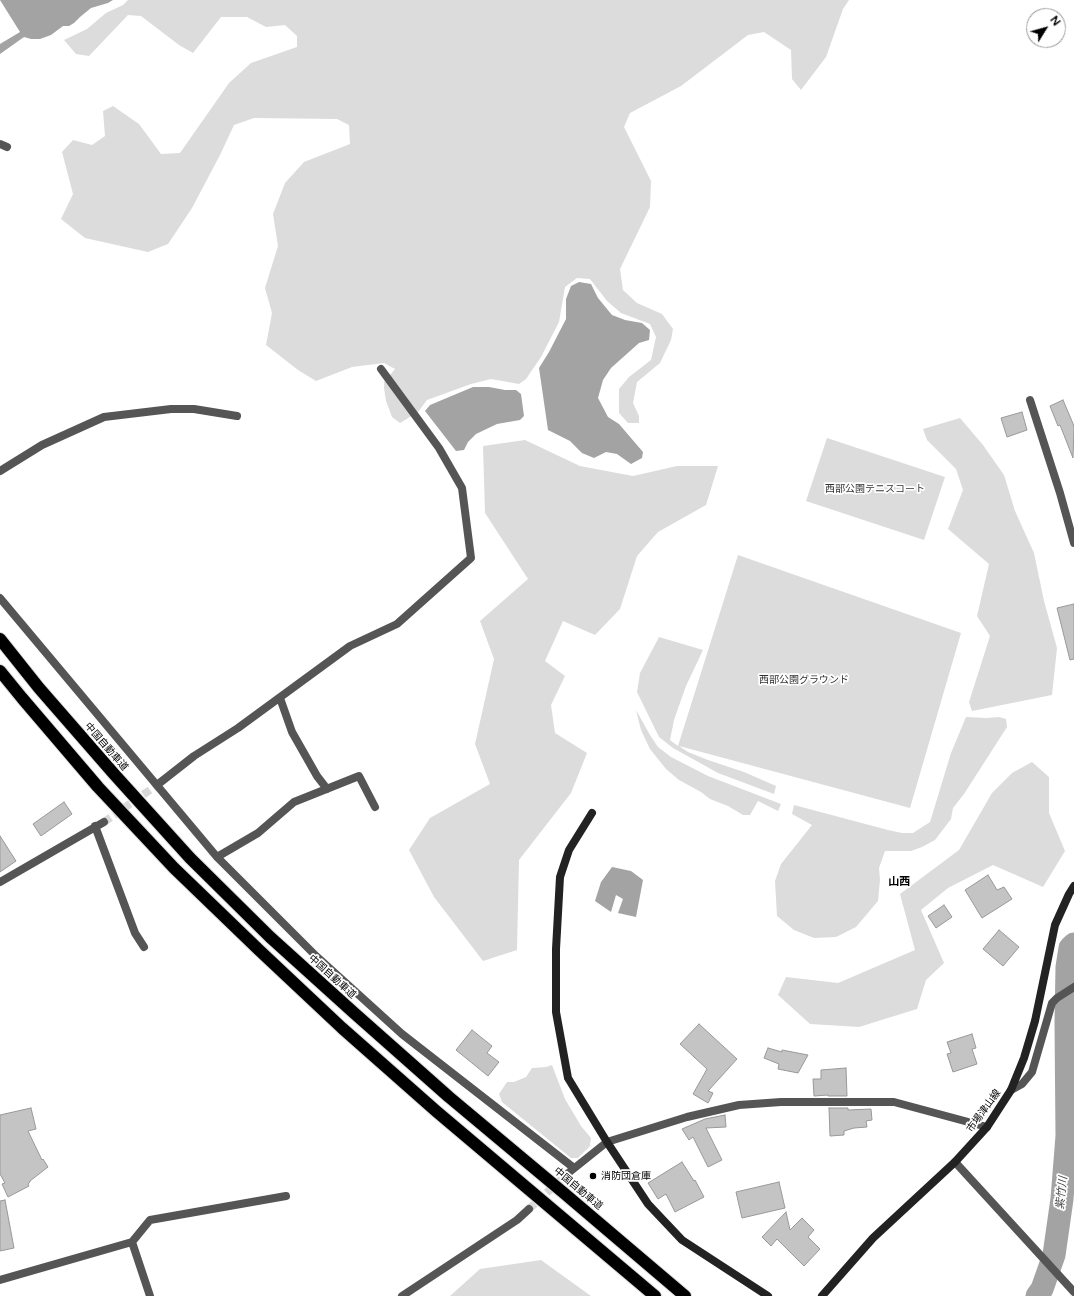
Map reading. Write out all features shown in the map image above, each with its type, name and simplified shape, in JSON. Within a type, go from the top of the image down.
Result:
[{"type":"highway","name":"中国自動車道","points":[[0,639],[39,688],[190,858],[270,937],[449,1097],[572,1199],[685,1296]]},
{"type":"highway","points":[[0,671],[98,787],[174,868],[259,950],[342,1028],[436,1111],[655,1296]]},
{"type":"street","points":[[156,785],[194,756],[238,728],[280,698],[350,646],[397,624],[471,558],[462,488],[439,448],[381,369]]},
{"type":"street","points":[[1030,400],[1060,493],[1074,543]]},
{"type":"street","points":[[0,471],[42,445],[104,417],[171,409],[194,409],[237,416]]},
{"type":"street","points":[[0,598],[217,857],[316,956],[402,1034],[574,1168]]},
{"type":"street","points":[[280,698],[292,732],[317,776],[327,789]]},
{"type":"street","points":[[217,857],[258,832],[294,802],[359,776],[375,806]]},
{"type":"street","points":[[592,813],[570,850],[560,877],[556,949],[556,1012],[568,1078],[607,1142],[648,1204],[682,1240],[768,1296]]},
{"type":"street","points":[[0,882],[104,822]]},
{"type":"street","points":[[95,826],[135,933],[144,947]]},
{"type":"street","name":"市場津山線","points":[[822,1296],[872,1238],[955,1162],[987,1127],[1011,1090],[1024,1058],[1035,1022],[1056,925],[1074,886]]},
{"type":"street","points":[[1011,1090],[1022,1084],[1032,1072],[1052,1003],[1074,987]]},
{"type":"street","points":[[567,1174],[607,1142],[687,1117],[739,1105],[781,1102],[894,1102],[987,1127]]},
{"type":"street","points":[[955,1162],[1074,1292]]},
{"type":"street","points":[[0,1280],[132,1242],[150,1220],[286,1196]]},
{"type":"street","points":[[402,1296],[517,1220],[529,1209]]},
{"type":"street","points":[[132,1242],[150,1296]]},
{"type":"green space","points":[[128,0],[849,0],[843,9],[826,57],[801,90],[792,79],[791,50],[764,32],[748,35],[681,86],[630,113],[624,127],[651,181],[650,207],[620,269],[623,290],[637,303],[662,314],[673,329],[671,340],[660,363],[637,382],[633,403],[639,416],[639,423],[628,423],[619,413],[619,389],[629,377],[651,360],[656,337],[650,324],[621,313],[607,301],[590,279],[577,278],[565,287],[559,322],[541,357],[526,379],[519,384],[491,379],[471,384],[427,400],[418,412],[400,423],[392,417],[386,401],[384,388],[384,382],[395,369],[384,363],[352,367],[316,381],[298,370],[266,345],[272,313],[265,288],[278,246],[273,214],[285,183],[304,162],[350,144],[349,125],[337,119],[254,118],[234,125],[192,208],[168,244],[148,252],[85,238],[61,219],[73,194],[62,152],[73,140],[92,145],[105,136],[103,111],[113,106],[139,124],[161,154],[180,153],[229,83],[251,63],[297,47],[297,36],[285,25],[266,27],[247,17],[221,17],[193,53],[179,45],[141,16],[128,15],[89,56],[76,54],[64,40],[87,29],[106,13],[123,5]]},
{"type":"green space","points":[[960,418],[983,445],[1004,475],[1015,511],[1034,553],[1044,601],[1057,648],[1052,695],[972,711],[969,702],[990,636],[977,616],[989,564],[948,529],[963,490],[956,469],[927,440],[923,429]]},
{"type":"green space","name":"西部公園テニスコート","points":[[827,438],[945,477],[924,540],[806,501]]},
{"type":"green space","points":[[525,440],[580,466],[633,476],[677,466],[718,466],[706,505],[658,532],[637,556],[620,609],[595,635],[563,621],[545,661],[565,676],[551,705],[555,733],[587,753],[571,793],[519,860],[517,950],[483,961],[434,897],[409,850],[430,818],[490,784],[475,744],[494,659],[480,621],[528,579],[485,513],[483,446]]},
{"type":"green space","name":"西部公園グラウンド","points":[[738,555],[961,633],[910,808],[679,746],[688,752],[744,772],[776,786],[774,794],[718,773],[673,748],[659,737],[637,692],[640,673],[659,637],[703,650],[686,686],[674,720],[670,740],[678,746]]},
{"type":"green space","points":[[636,710],[658,747],[671,757],[708,776],[781,804],[778,811],[758,801],[750,815],[743,815],[728,806],[710,799],[701,792],[679,780],[666,769],[650,749],[641,730]]},
{"type":"green space","points":[[966,717],[999,717],[1006,719],[1007,727],[964,794],[953,808],[951,819],[935,840],[911,851],[885,851],[879,868],[880,880],[878,901],[856,927],[836,937],[814,938],[794,930],[777,916],[775,881],[781,864],[812,825],[792,814],[794,805],[888,830],[902,833],[913,833],[930,822],[951,753]]},
{"type":"green space","points":[[1032,762],[1049,777],[1049,813],[1065,851],[1043,887],[993,865],[948,888],[921,910],[944,963],[926,980],[917,1009],[859,1027],[810,1024],[778,995],[786,977],[838,983],[915,950],[900,894],[959,850],[992,793],[1012,773]]},
{"type":"green space","points":[[552,1065],[565,1099],[581,1126],[591,1138],[590,1146],[578,1158],[571,1158],[502,1102],[499,1094],[507,1082],[514,1082],[526,1077],[532,1068]]},
{"type":"green space","points":[[541,1260],[591,1296],[450,1296],[480,1269]]},
{"type":"shaded area","points":[[0,0],[113,0],[91,8],[74,23],[69,26],[63,26],[51,35],[40,39],[24,37],[0,54],[0,44],[20,32]]},
{"type":"shaded area","points":[[579,282],[591,284],[598,298],[612,315],[625,320],[642,323],[650,330],[649,340],[639,343],[611,368],[603,380],[598,398],[608,417],[619,424],[643,452],[642,458],[631,464],[617,454],[606,452],[594,458],[582,453],[570,441],[548,430],[539,368],[566,319],[566,299],[571,286]]},
{"type":"shaded area","points":[[473,387],[516,390],[521,394],[524,416],[520,420],[497,424],[476,434],[468,442],[464,450],[456,451],[425,411],[430,405]]},
{"type":"shaded area","points":[[612,867],[631,871],[643,880],[636,917],[618,913],[623,899],[616,895],[611,912],[595,901],[601,882]]},
{"type":"building","points":[[1063,400],[1074,426],[1073,458],[1060,425],[1058,426],[1050,406]]},
{"type":"building","points":[[1022,412],[1027,430],[1007,437],[1001,418]]},
{"type":"building","points":[[1074,604],[1074,659],[1070,660],[1057,608]]},
{"type":"building","points":[[64,802],[72,814],[41,836],[33,824]]},
{"type":"building","points":[[0,836],[16,861],[0,872]]},
{"type":"building","points":[[988,875],[997,890],[1004,887],[1012,899],[982,918],[965,890]]},
{"type":"building","points":[[944,905],[952,917],[936,928],[928,916]]},
{"type":"building","points":[[999,930],[1019,947],[1003,966],[983,949]]},
{"type":"building","points":[[699,1024],[737,1059],[708,1091],[713,1093],[708,1103],[693,1094],[707,1069],[680,1044]]},
{"type":"building","points":[[472,1030],[492,1046],[487,1053],[499,1062],[488,1076],[456,1050]]},
{"type":"building","points":[[972,1034],[976,1048],[972,1049],[977,1064],[953,1072],[947,1054],[951,1053],[947,1042]]},
{"type":"building","points":[[768,1048],[782,1052],[782,1050],[808,1055],[798,1073],[778,1069],[779,1064],[764,1058]]},
{"type":"building","points":[[846,1068],[847,1096],[814,1096],[813,1079],[821,1079],[821,1070]]},
{"type":"building","points":[[31,1108],[36,1129],[28,1131],[42,1160],[43,1159],[48,1167],[30,1181],[28,1184],[29,1186],[8,1197],[2,1184],[5,1183],[0,1174],[0,1115]]},
{"type":"building","points":[[829,1108],[848,1108],[848,1110],[871,1109],[872,1120],[866,1121],[867,1127],[854,1128],[844,1131],[844,1135],[830,1136]]},
{"type":"building","points":[[725,1115],[726,1127],[706,1128],[722,1160],[708,1167],[693,1137],[689,1140],[682,1129],[705,1119]]},
{"type":"building","points":[[682,1162],[694,1181],[695,1180],[704,1197],[675,1212],[666,1194],[658,1199],[648,1183]]},
{"type":"building","points":[[779,1182],[785,1208],[742,1218],[736,1192]]},
{"type":"building","points":[[5,1200],[14,1248],[0,1251],[0,1201]]},
{"type":"building","points":[[786,1212],[790,1230],[802,1218],[814,1230],[808,1237],[820,1249],[804,1266],[777,1239],[771,1246],[762,1237]]},
{"type":"waterway","name":"紫竹川","points":[[1037,1296],[1042,1289],[1054,1255],[1062,1199],[1067,1136],[1067,967],[1070,948],[1074,944]]},
{"type":"tunnel","points":[[104,822],[157,785]]},
{"type":"tunnel","points":[[529,1209],[567,1174]]},
{"type":"place","name":"消防団倉庫","points":[[593,1176]]},
{"type":"district","name":"山西","points":[[899,882]]}]
